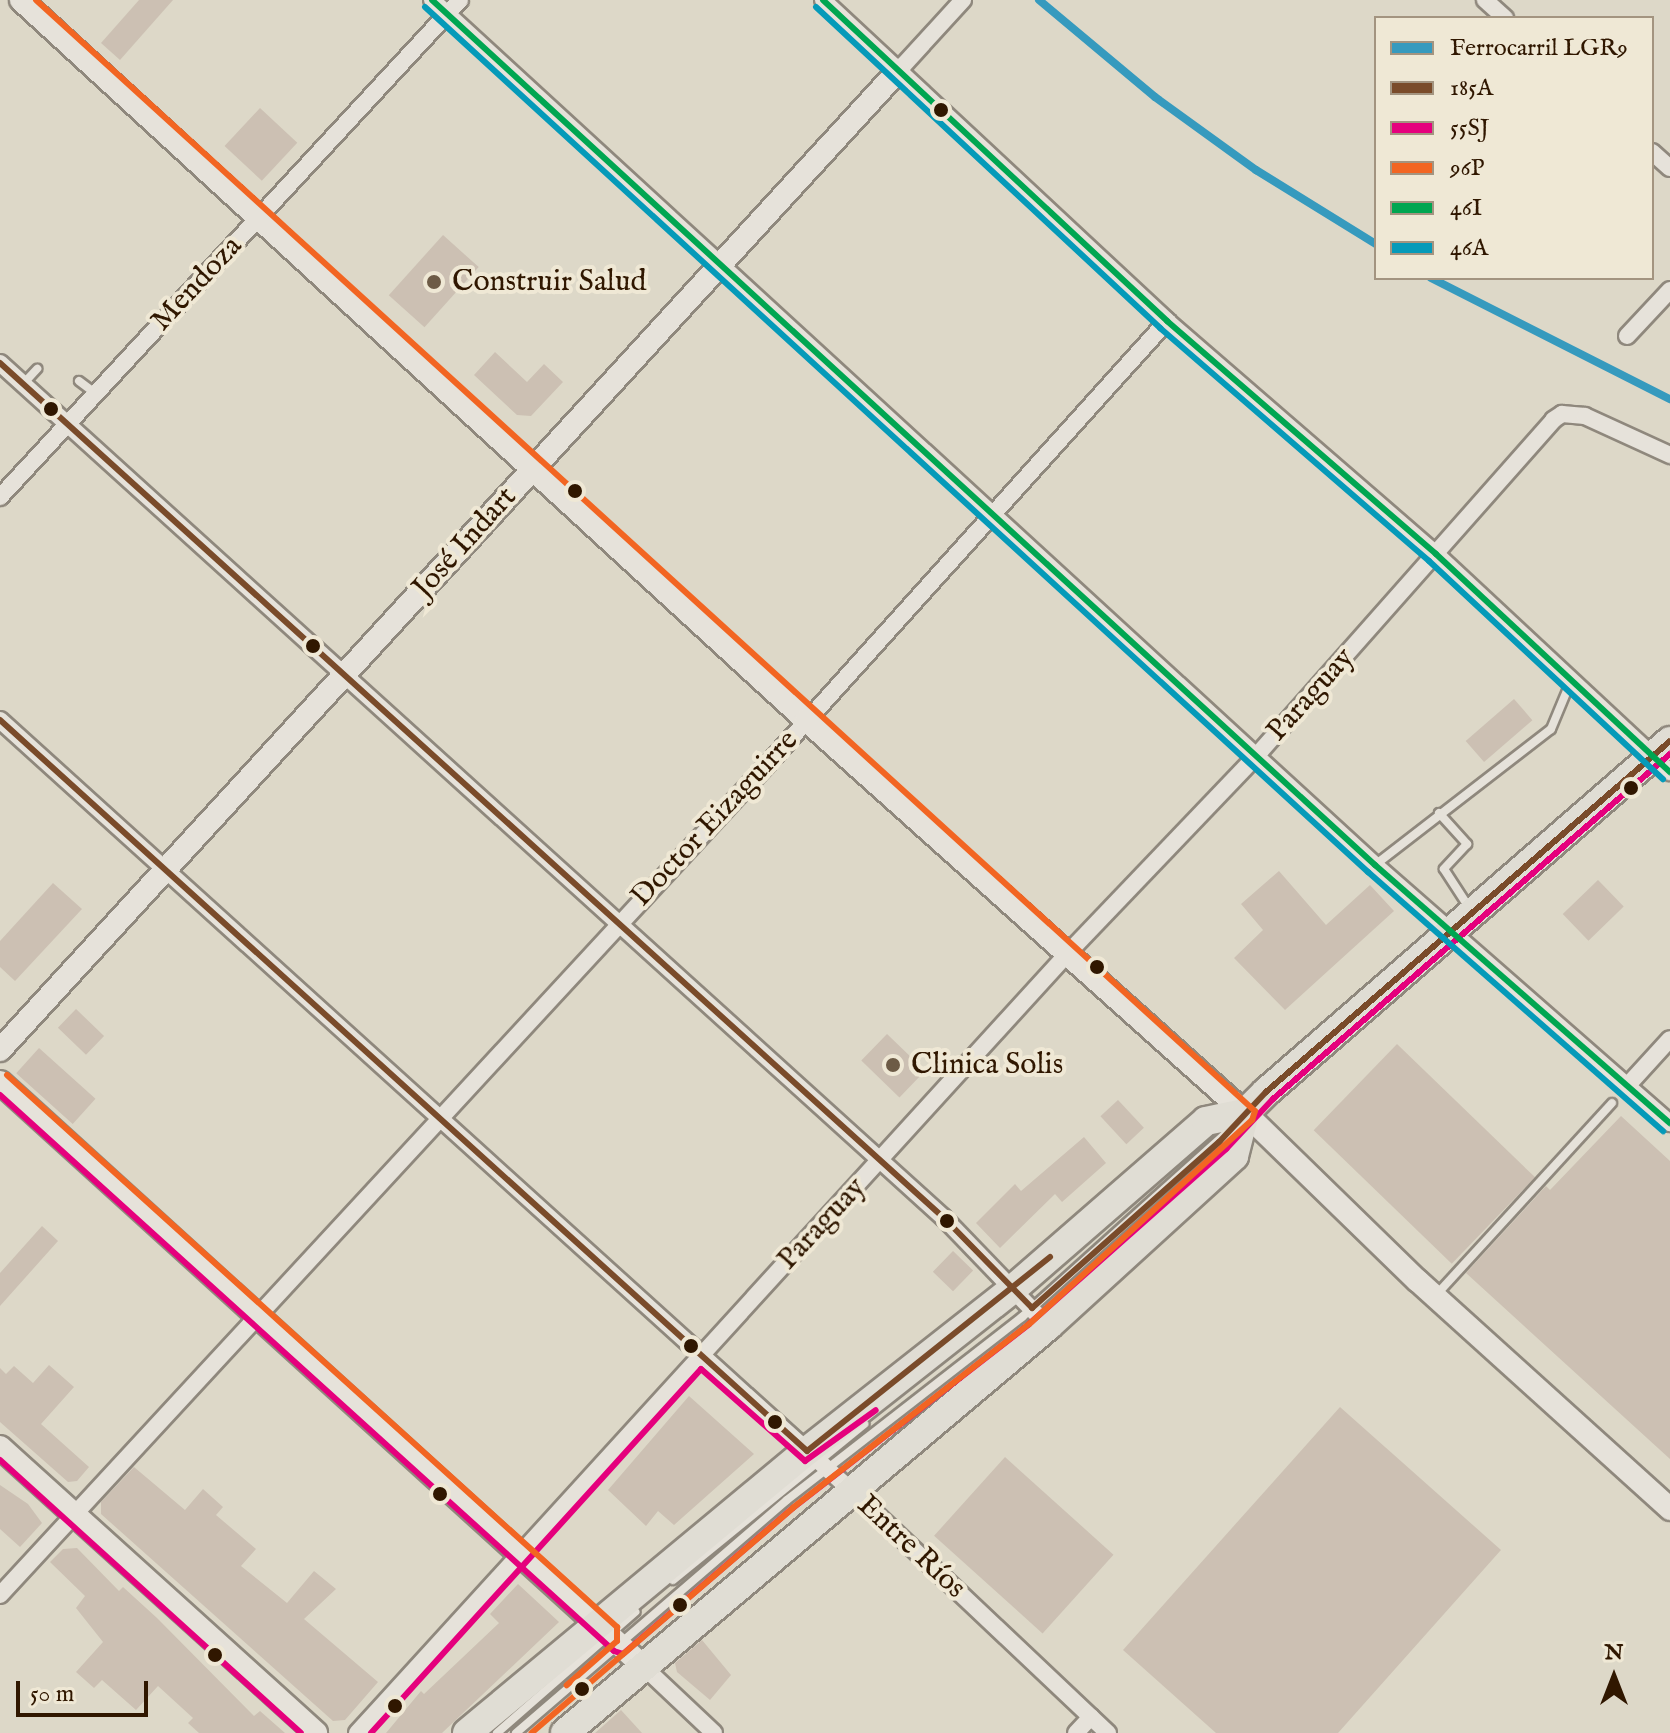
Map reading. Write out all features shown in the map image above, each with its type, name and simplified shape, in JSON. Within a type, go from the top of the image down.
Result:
[{"type":"highway","points":[[565,1733],[853,1492],[1206,1121],[1245,1113],[1461,920],[1664,756]]},
{"type":"highway","points":[[467,1733],[610,1634],[818,1461],[1031,1308],[1234,1156],[1245,1113]]},
{"type":"street","points":[[21,0],[257,220],[806,720],[1245,1113],[1435,1297],[1670,1509]]},
{"type":"street","points":[[432,0],[992,517],[1258,754],[1375,865],[1461,920],[1670,1123]]},
{"type":"street","name":"Mendoza","points":[[0,497],[460,0]]},
{"type":"street","points":[[823,0],[1167,321],[1436,554],[1571,680],[1664,756]]},
{"type":"street","name":"José Indart","points":[[0,1050],[963,0]]},
{"type":"street","points":[[1485,0],[1503,16]]},
{"type":"street","points":[[1654,154],[1670,168]]},
{"type":"street","points":[[1627,336],[1670,290]]},
{"type":"street","name":"Doctor Eizaguirre","points":[[0,1595],[992,517],[1167,321]]},
{"type":"street","points":[[0,363],[880,1161],[1031,1308]]},
{"type":"street","name":"Paraguay","points":[[357,1733],[1068,953],[1258,754],[1553,420],[1562,414],[1585,416],[1670,455]]},
{"type":"street","name":"Entre Ríos","points":[[0,720],[853,1492],[1108,1733]]},
{"type":"street","points":[[1628,1085],[1670,1039]]},
{"type":"street","points":[[0,1082],[610,1634],[714,1733]]},
{"type":"street","points":[[0,1447],[316,1733]]},
{"type":"street","points":[[1076,1733],[1091,1717]]},
{"type":"lane","points":[[23,384],[37,369]]},
{"type":"lane","points":[[79,381],[95,393]]},
{"type":"lane","points":[[1375,865],[1551,729],[1571,680]]},
{"type":"lane","points":[[1439,813],[1467,844],[1444,869],[1461,920]]},
{"type":"lane","points":[[1435,1297],[1612,1103]]},
{"type":"lane","points":[[905,1389],[965,1340],[1031,1308]]},
{"type":"lane","points":[[663,1588],[881,1409]]},
{"type":"lane","points":[[497,1733],[639,1608]]},
{"type":"lane","points":[[516,1733],[610,1634]]},
{"type":"building","points":[[139,0],[173,0],[120,60],[101,43]]},
{"type":"building","points":[[260,108],[297,143],[262,181],[225,146]]},
{"type":"building","name":"Construir Salud","points":[[443,235],[479,267],[424,327],[389,295]]},
{"type":"building","points":[[495,352],[527,382],[544,364],[563,382],[531,416],[517,415],[474,375]]},
{"type":"building","points":[[1514,699],[1532,720],[1484,762],[1466,741]]},
{"type":"building","points":[[1279,871],[1326,925],[1370,885],[1394,911],[1285,1010],[1234,958],[1263,930],[1241,904]]},
{"type":"building","points":[[1598,880],[1624,907],[1588,941],[1563,914]]},
{"type":"building","points":[[53,883],[82,909],[15,981],[0,967],[0,941]]},
{"type":"building","points":[[76,1009],[104,1036],[86,1055],[58,1028]]},
{"type":"building","name":"Clinica Solis","points":[[887,1034],[925,1071],[899,1097],[861,1061]]},
{"type":"building","points":[[1397,1044],[1535,1177],[1452,1264],[1314,1130]]},
{"type":"building","points":[[39,1048],[95,1099],[73,1124],[16,1073]]},
{"type":"building","points":[[1118,1100],[1144,1128],[1126,1144],[1100,1116]]},
{"type":"building","points":[[1621,1116],[1670,1161],[1670,1459],[1466,1273],[1546,1186],[1550,1190]]},
{"type":"building","points":[[1084,1137],[1106,1163],[1062,1202],[1055,1194],[1000,1248],[976,1223],[1015,1184],[1021,1191]]},
{"type":"building","points":[[42,1226],[58,1241],[0,1306],[0,1273]]},
{"type":"building","points":[[953,1251],[973,1270],[953,1291],[933,1272]]},
{"type":"building","points":[[49,1365],[74,1387],[41,1424],[89,1467],[77,1481],[68,1482],[0,1422],[0,1368],[6,1374],[14,1366],[33,1383]]},
{"type":"building","points":[[689,1396],[754,1454],[674,1525],[658,1511],[646,1526],[608,1490]]},
{"type":"building","points":[[1340,1407],[1501,1550],[1338,1733],[1216,1733],[1123,1650]]},
{"type":"building","points":[[1005,1457],[1113,1555],[1043,1633],[934,1536]]},
{"type":"building","points":[[134,1467],[185,1510],[203,1489],[223,1507],[216,1515],[256,1549],[241,1566],[287,1603],[314,1571],[336,1589],[304,1619],[378,1682],[345,1720],[333,1721],[101,1514],[101,1502]]},
{"type":"building","points":[[0,1485],[28,1504],[42,1523],[20,1547],[0,1529]]},
{"type":"building","points":[[77,1548],[119,1591],[123,1587],[157,1618],[254,1716],[260,1711],[285,1733],[199,1733],[188,1723],[193,1718],[158,1686],[136,1710],[102,1680],[94,1688],[76,1672],[103,1642],[76,1608],[85,1596],[50,1562],[63,1549]]},
{"type":"building","points":[[518,1584],[559,1622],[442,1733],[386,1733],[421,1691],[424,1694],[499,1623],[490,1614]]},
{"type":"building","points":[[702,1640],[731,1675],[710,1700],[677,1672],[675,1663]]},
{"type":"building","points":[[621,1710],[642,1733],[595,1733]]},
{"type":"rail line","name":"LGR9","points":[[1039,0],[1155,97],[1256,170],[1374,243]]},
{"type":"rail line","name":"LGR9","points":[[1435,280],[1670,399]]},
{"type":"transit line","name":"96P","points":[[36,0],[1255,1111],[1252,1120],[1029,1324],[793,1508],[531,1733]]},
{"type":"transit line","name":"46I","points":[[432,0],[1375,865],[1670,1123]]},
{"type":"transit line","name":"46I","points":[[823,0],[1167,321],[1436,554],[1670,772]]},
{"type":"transit line","name":"46A","points":[[425,7],[1368,872],[1663,1131]]},
{"type":"transit line","name":"46A","points":[[816,7],[1160,328],[1429,561],[1663,779]]},
{"type":"transit line","name":"185A","points":[[0,363],[944,1218],[1032,1308],[1219,1142],[1266,1092],[1670,741]]},
{"type":"transit line","name":"185A","points":[[0,720],[807,1451],[1050,1257]]},
{"type":"transit line","name":"55SJ","points":[[0,1095],[614,1651],[623,1654],[793,1508],[1029,1324],[1226,1149],[1273,1099],[1670,754]]},
{"type":"transit line","name":"96P","points":[[7,1075],[617,1627],[617,1641],[567,1685]]},
{"type":"transit line","name":"55SJ","points":[[371,1733],[701,1369],[805,1461],[876,1410]]},
{"type":"transit line","name":"55SJ","points":[[0,1460],[301,1733]]},
{"type":"place","name":"Construir Salud","points":[[434,282]]},
{"type":"place","name":"Clinica Solis","points":[[893,1065]]}]
